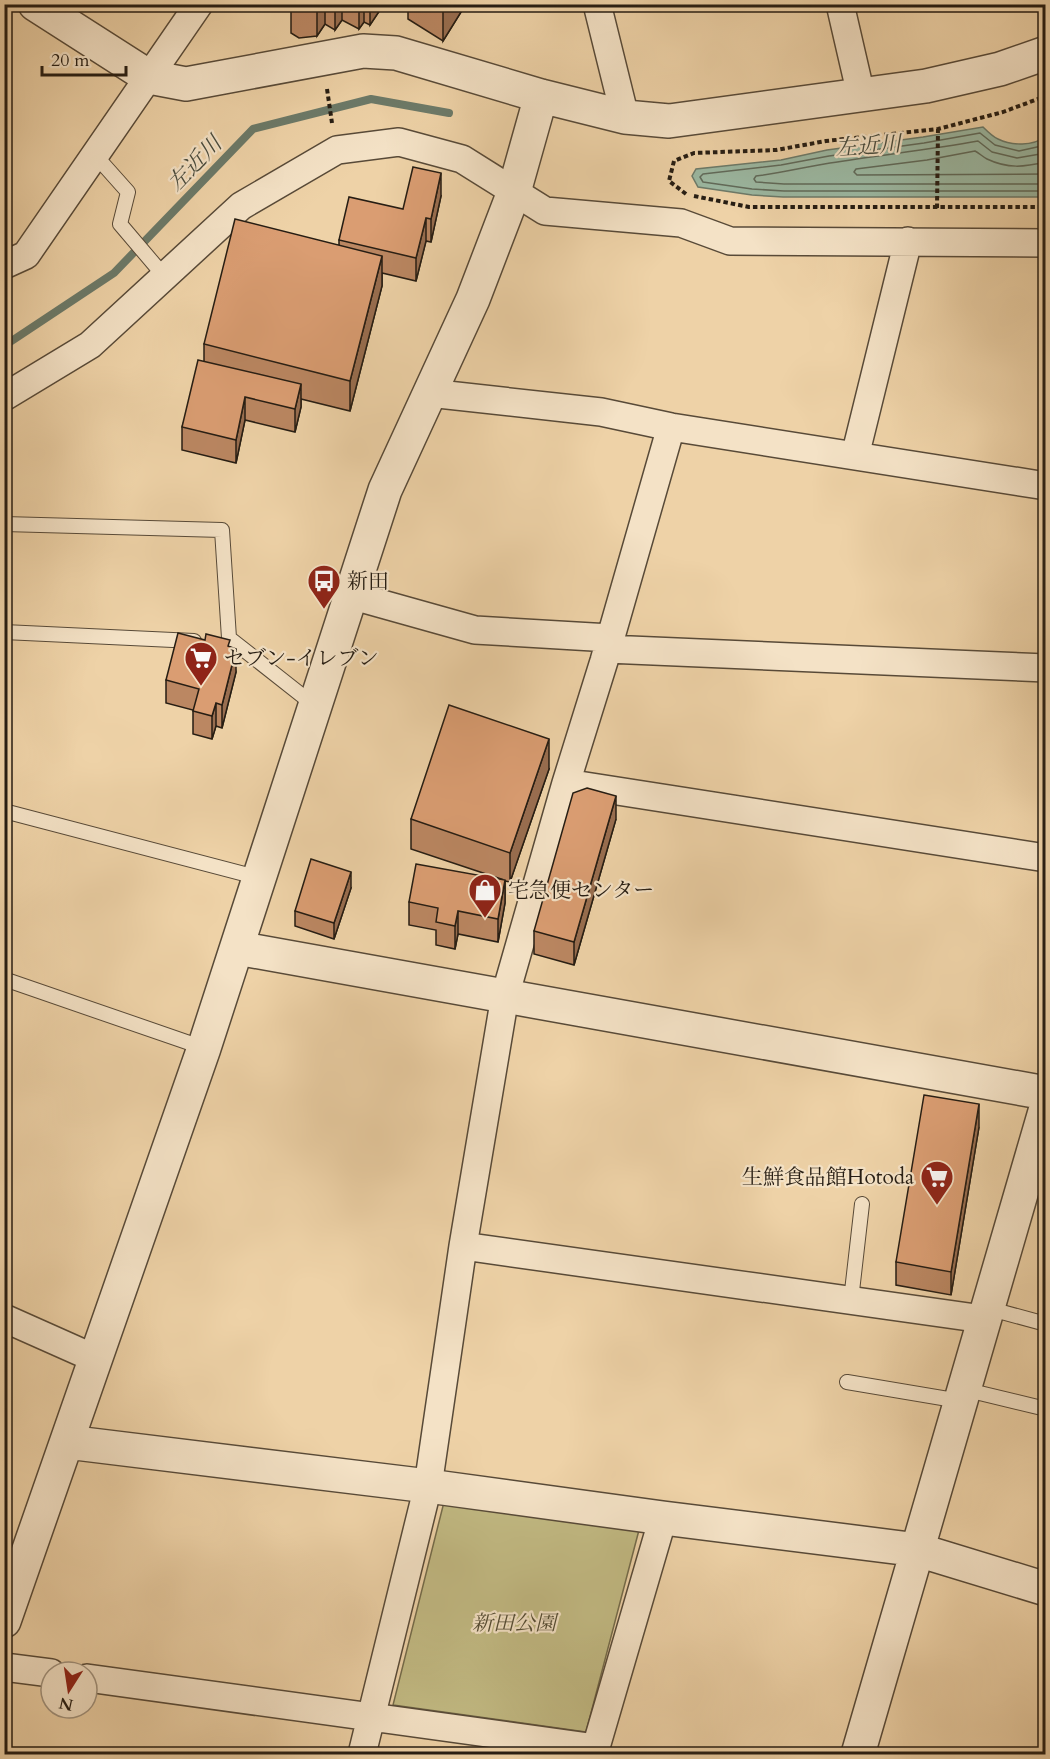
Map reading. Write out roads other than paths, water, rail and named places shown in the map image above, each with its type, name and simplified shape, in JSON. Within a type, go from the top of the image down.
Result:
[{"type":"street","points":[[35,4],[149,78],[186,84],[363,51],[396,53],[541,96],[625,117],[669,121],[926,86],[1000,69],[1046,53]]},
{"type":"street","points":[[4,265],[26,255],[199,4]]},
{"type":"street","points":[[597,4],[625,117]]},
{"type":"street","points":[[840,4],[861,95]]},
{"type":"street","points":[[4,1621],[204,1048],[385,490],[473,299],[514,192],[541,96]]},
{"type":"street","points":[[4,397],[90,345],[241,206],[337,150],[399,142],[462,159],[545,211],[681,223],[730,241],[1046,243]]},
{"type":"street","points":[[855,456],[908,241]]},
{"type":"street","points":[[429,393],[601,412],[671,427],[1046,486]]},
{"type":"street","points":[[363,1755],[428,1486],[463,1246],[505,996],[671,427]]},
{"type":"street","points":[[350,595],[475,630],[609,644],[1046,668]]},
{"type":"street","points":[[566,783],[1046,858]]},
{"type":"street","points":[[237,948],[1046,1093]]},
{"type":"street","points":[[858,1755],[1046,1108]]},
{"type":"street","points":[[463,1246],[851,1300],[985,1313]]},
{"type":"street","points":[[4,1318],[96,1359]]},
{"type":"street","points":[[67,1442],[918,1550],[1046,1590]]},
{"type":"street","points":[[99,1680],[595,1751],[663,1518]]},
{"type":"street","points":[[4,1667],[39,1671]]},
{"type":"lane","points":[[95,155],[128,192],[120,224],[165,277]]},
{"type":"lane","points":[[4,524],[222,530],[220,640]]},
{"type":"lane","points":[[4,632],[220,640],[316,706]]},
{"type":"lane","points":[[4,811],[260,878]]},
{"type":"lane","points":[[4,979],[204,1048]]},
{"type":"lane","points":[[851,1300],[862,1204]]},
{"type":"lane","points":[[985,1313],[1046,1324]]},
{"type":"lane","points":[[847,1382],[962,1395],[1046,1409]]},
{"type":"water","points":[[983,127],[996,138],[1010,143],[1029,143],[1045,137],[1045,197],[783,197],[698,187],[692,176],[696,169],[781,160],[827,150]]},
{"type":"waterway","name":"左近川","points":[[4,346],[114,273],[253,129],[371,99],[449,113]]},
{"type":"place","name":"新田","points":[[324,610]]},
{"type":"place","name":"セブン-イレブン","points":[[201,687]]},
{"type":"place","name":"宅急便センター","points":[[485,919]]},
{"type":"place","name":"生鮮食品館Hotoda","points":[[937,1206]]},
{"type":"park label","name":"新田公園","points":[[514,1623]]}]
